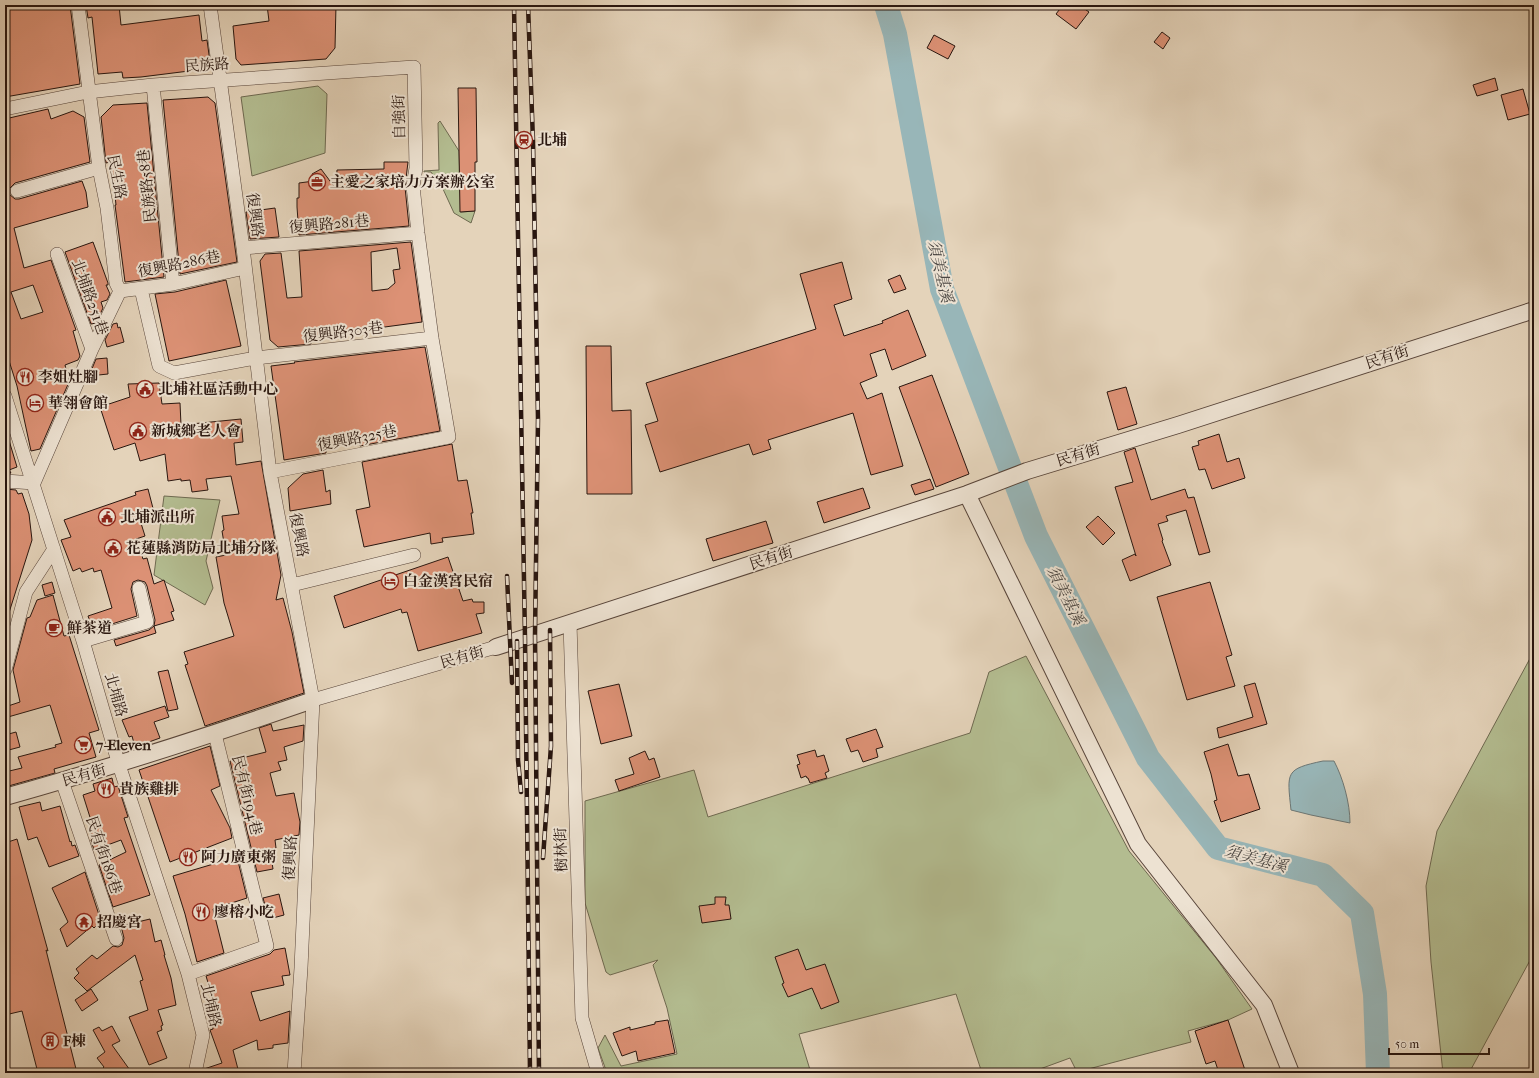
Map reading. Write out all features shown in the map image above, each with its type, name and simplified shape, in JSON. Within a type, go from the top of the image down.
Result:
[{"type":"street","name":"民生路","points":[[78,5],[98,168],[107,208],[116,283],[120,291]]},
{"type":"street","name":"復興路","points":[[210,5],[243,248],[270,472],[313,700],[301,968],[294,1073]]},
{"type":"street","name":"民族路","points":[[5,109],[88,92],[153,85],[414,67]]},
{"type":"street","name":"自強街","points":[[414,67],[416,168],[413,186],[432,338],[449,437]]},
{"type":"street","name":"民族路58巷","points":[[153,85],[173,284]]},
{"type":"street","points":[[17,191],[98,168]]},
{"type":"street","name":"復興路281巷","points":[[243,248],[418,233]]},
{"type":"street","name":"北埔路251巷","points":[[34,483],[92,349],[57,254]]},
{"type":"street","name":"復興路286巷","points":[[120,291],[173,284],[245,268]]},
{"type":"street","name":"復興路303巷","points":[[141,288],[159,366],[174,373],[256,358],[432,338]]},
{"type":"street","points":[[92,349],[120,291]]},
{"type":"street","name":"民有街","points":[[5,797],[119,765],[313,700],[496,647],[967,494],[1027,471],[1185,423],[1534,310]]},
{"type":"street","name":"北埔路","points":[[5,396],[83,640],[119,765],[188,974],[203,1035],[195,1073]]},
{"type":"street","name":"復興路325巷","points":[[270,472],[449,437]]},
{"type":"street","points":[[5,481],[34,483]]},
{"type":"street","points":[[967,494],[1138,844],[1264,1006],[1289,1072]]},
{"type":"street","points":[[5,670],[26,592],[54,549]]},
{"type":"street","points":[[292,585],[414,555]]},
{"type":"street","points":[[83,640],[147,622],[139,588]]},
{"type":"street","name":"樹林街","points":[[570,623],[582,1018],[598,1073]]},
{"type":"street","name":"民有街194巷","points":[[188,974],[267,946],[215,734]]},
{"type":"street","name":"民有街186巷","points":[[62,781],[116,939]]},
{"type":"green space","points":[[318,86],[327,94],[325,153],[252,176],[241,97]]},
{"type":"green space","points":[[440,121],[459,151],[461,212],[475,211],[471,223],[454,213],[443,189],[431,172],[424,172],[439,170],[438,123]]},
{"type":"green space","points":[[164,496],[220,500],[206,561],[213,588],[205,605],[154,575]]},
{"type":"green space","points":[[1534,651],[1534,953],[1469,1073],[1443,1073],[1431,962],[1426,886],[1437,831]]},
{"type":"green space","points":[[1026,656],[1129,851],[1216,958],[1252,1009],[1228,1020],[1188,1031],[1191,1042],[1077,1072],[1070,1058],[1029,1073],[982,1073],[956,994],[799,1034],[811,1073],[607,1073],[598,1048],[605,1035],[621,1066],[677,1054],[667,1008],[653,965],[658,960],[610,975],[606,972],[585,903],[585,801],[694,770],[708,817],[970,733],[989,672]]},
{"type":"water","points":[[1323,761],[1334,761],[1343,783],[1350,815],[1350,823],[1291,810],[1289,780],[1291,774],[1301,767]]},
{"type":"building","points":[[5,5],[70,5],[80,84],[5,97]]},
{"type":"building","points":[[86,5],[119,5],[121,25],[199,15],[202,41],[207,40],[210,62],[204,62],[205,69],[141,77],[123,78],[122,72],[98,74],[92,17],[88,18]]},
{"type":"building","points":[[267,5],[336,5],[335,48],[326,59],[241,65],[236,59],[233,26],[269,21]]},
{"type":"building","points":[[1063,5],[1079,5],[1089,12],[1076,29],[1056,14]]},
{"type":"building","points":[[1162,32],[1170,38],[1163,49],[1154,42]]},
{"type":"building","points":[[934,35],[955,46],[948,59],[927,48]]},
{"type":"building","points":[[1495,78],[1498,90],[1477,96],[1473,85]]},
{"type":"building","points":[[458,88],[476,88],[477,162],[475,162],[475,211],[460,212]]},
{"type":"building","points":[[1523,89],[1530,114],[1508,120],[1501,95]]},
{"type":"building","points":[[208,97],[215,103],[237,262],[180,274],[163,100]]},
{"type":"building","points":[[147,103],[164,277],[125,282],[115,205],[112,166],[110,162],[106,163],[101,117],[113,105]]},
{"type":"building","points":[[48,109],[51,119],[73,111],[84,117],[90,162],[15,183],[9,189],[9,194],[15,199],[19,199],[82,181],[86,192],[88,207],[14,228],[24,268],[51,260],[76,330],[73,331],[80,356],[78,360],[65,365],[69,382],[40,449],[31,451],[17,386],[5,348],[5,119]],"holes":[[[33,285],[43,312],[21,319],[11,292]]]},
{"type":"building","points":[[384,162],[408,162],[405,187],[409,226],[299,235],[297,198],[299,198],[299,183],[314,181],[312,174],[321,169],[336,189],[337,170],[384,169]]},
{"type":"building","points":[[275,208],[279,237],[250,239],[246,212]]},
{"type":"building","points":[[93,242],[108,283],[108,285],[106,285],[110,294],[107,300],[101,302],[103,308],[96,323],[91,324],[65,252]]},
{"type":"building","points":[[411,242],[422,322],[310,337],[311,344],[278,347],[270,340],[260,261],[265,254],[281,253],[287,298],[302,297],[299,251]],"holes":[[[397,248],[400,269],[393,270],[395,283],[388,289],[372,291],[371,252]]]},
{"type":"building","points":[[842,262],[852,299],[834,305],[844,336],[883,323],[882,321],[908,310],[926,356],[892,370],[885,349],[870,354],[877,376],[860,383],[867,399],[882,393],[903,466],[871,475],[853,413],[768,440],[771,449],[753,455],[749,444],[660,472],[645,425],[658,421],[646,383],[816,329],[800,274]]},
{"type":"building","points":[[900,275],[906,289],[894,293],[888,280]]},
{"type":"building","points":[[226,280],[241,346],[169,361],[155,294],[175,292]]},
{"type":"building","points":[[117,323],[118,328],[120,327],[124,342],[107,347],[105,340],[113,324]]},
{"type":"building","points":[[586,346],[611,346],[612,411],[631,410],[632,494],[587,494]]},
{"type":"building","points":[[425,347],[440,431],[360,446],[359,442],[326,448],[326,453],[284,460],[271,366]]},
{"type":"building","points":[[107,358],[108,374],[89,376],[96,359]]},
{"type":"building","points":[[932,375],[969,474],[936,487],[899,387]]},
{"type":"building","points":[[159,383],[162,404],[180,403],[181,425],[241,419],[243,442],[234,443],[236,465],[261,461],[281,575],[276,600],[283,598],[292,632],[304,693],[205,726],[185,665],[188,664],[184,652],[234,636],[224,603],[216,557],[226,555],[222,531],[224,530],[222,516],[239,514],[231,476],[206,479],[208,490],[192,492],[190,480],[181,481],[181,479],[168,481],[165,454],[140,461],[135,443],[114,450],[100,407],[130,397],[128,384]]},
{"type":"building","points":[[1126,387],[1137,424],[1118,430],[1107,392]]},
{"type":"building","points":[[1219,434],[1227,462],[1239,458],[1245,478],[1212,489],[1205,469],[1199,470],[1192,447],[1199,445],[1198,441]]},
{"type":"building","points":[[8,437],[17,467],[9,470],[11,473],[5,473],[5,438]]},
{"type":"building","points":[[452,444],[458,481],[467,480],[473,513],[471,513],[474,534],[442,538],[443,542],[431,544],[430,533],[364,547],[356,510],[370,507],[362,462]]},
{"type":"building","points":[[1135,448],[1151,500],[1185,489],[1188,498],[1194,497],[1210,552],[1199,555],[1186,510],[1166,516],[1168,521],[1158,524],[1163,540],[1162,541],[1171,565],[1130,581],[1122,560],[1135,554],[1136,556],[1115,487],[1133,482],[1124,452]]},
{"type":"building","points":[[323,470],[326,492],[330,490],[331,504],[290,511],[288,488],[303,474]]},
{"type":"building","points":[[930,479],[934,489],[915,495],[911,485]]},
{"type":"building","points":[[863,488],[870,508],[824,523],[817,502]]},
{"type":"building","points":[[5,489],[16,490],[18,494],[22,493],[29,514],[32,540],[7,619],[5,618]]},
{"type":"building","points":[[148,489],[155,516],[140,520],[145,536],[136,539],[143,559],[147,558],[154,584],[164,580],[174,611],[171,612],[174,620],[154,626],[155,620],[147,586],[145,582],[138,580],[133,582],[131,589],[137,616],[93,630],[88,616],[112,608],[101,570],[94,572],[93,568],[82,572],[80,568],[73,571],[61,540],[71,537],[64,520],[136,495],[135,492]]},
{"type":"building","points":[[1098,516],[1115,533],[1103,545],[1086,527]]},
{"type":"building","points":[[766,521],[773,543],[713,561],[706,539]]},
{"type":"building","points":[[448,557],[463,601],[472,599],[473,602],[484,602],[484,613],[476,614],[482,633],[418,651],[407,612],[402,613],[401,609],[344,628],[334,596]]},
{"type":"building","points":[[52,582],[55,593],[45,596],[42,585]]},
{"type":"building","points":[[1210,582],[1232,655],[1226,657],[1235,686],[1187,700],[1157,597]]},
{"type":"building","points":[[53,595],[64,636],[69,635],[99,730],[89,733],[96,757],[54,769],[55,773],[5,787],[5,772],[22,768],[18,757],[56,747],[55,745],[62,743],[50,705],[8,717],[5,707],[20,702],[13,670],[27,618],[30,617],[37,600]]},
{"type":"building","points":[[154,626],[156,633],[116,646],[114,640],[149,630]]},
{"type":"building","points":[[168,670],[178,709],[168,711],[158,672]]},
{"type":"building","points":[[1255,683],[1267,724],[1219,738],[1217,728],[1253,717],[1244,686]]},
{"type":"building","points":[[619,684],[632,736],[601,744],[588,691]]},
{"type":"building","points":[[165,706],[169,717],[154,722],[160,738],[135,747],[132,736],[129,737],[122,720]]},
{"type":"building","points":[[271,724],[273,731],[304,725],[303,741],[284,747],[287,760],[278,762],[281,770],[270,773],[276,796],[294,793],[300,822],[299,835],[275,840],[276,848],[270,850],[273,869],[257,872],[230,761],[266,752],[259,728]]},
{"type":"building","points":[[876,729],[883,747],[876,749],[878,757],[863,762],[858,750],[851,752],[846,739]]},
{"type":"building","points":[[16,732],[20,747],[5,751],[5,735]]},
{"type":"building","points":[[1228,744],[1238,776],[1249,774],[1260,809],[1221,822],[1214,801],[1217,800],[1204,752]]},
{"type":"building","points":[[210,746],[220,786],[211,790],[230,828],[232,838],[170,862],[139,770]]},
{"type":"building","points":[[815,750],[817,757],[824,755],[829,771],[825,773],[827,778],[810,783],[806,776],[801,778],[797,765],[800,764],[797,755]]},
{"type":"building","points":[[645,751],[649,760],[654,758],[660,777],[619,791],[615,780],[634,774],[629,758]]},
{"type":"building","points":[[112,778],[114,787],[118,786],[128,817],[124,818],[150,895],[113,907],[99,865],[126,852],[121,840],[94,850],[91,840],[93,839],[90,831],[94,830],[83,795],[95,791],[93,784]]},
{"type":"building","points":[[40,802],[42,811],[60,806],[70,842],[71,841],[72,846],[75,845],[79,856],[49,867],[37,837],[28,840],[19,807]]},
{"type":"building","points":[[17,839],[48,951],[46,950],[77,1073],[38,1073],[22,1011],[5,1015],[5,843]]},
{"type":"building","points":[[237,857],[247,898],[213,909],[224,953],[197,962],[185,914],[173,876]]},
{"type":"building","points":[[85,872],[101,921],[94,928],[92,926],[67,947],[60,929],[68,922],[52,888]]},
{"type":"building","points":[[279,894],[284,915],[269,919],[263,898]]},
{"type":"building","points":[[715,897],[726,897],[725,905],[729,905],[731,919],[702,923],[699,906],[715,904]]},
{"type":"building","points":[[150,919],[155,942],[161,940],[176,1005],[158,1010],[163,1025],[161,1026],[162,1030],[157,1032],[167,1058],[149,1065],[129,1017],[148,1010],[140,981],[143,980],[135,955],[87,991],[74,978],[79,973],[76,969],[92,955],[97,959],[113,946],[118,947],[122,945],[124,938],[121,926]]},
{"type":"building","points":[[285,948],[290,975],[282,976],[284,985],[251,992],[260,1021],[290,1011],[288,1043],[273,1045],[273,1048],[258,1050],[257,1040],[233,1050],[239,1073],[203,1073],[204,1069],[222,1063],[210,1030],[213,1029],[212,996],[206,976],[270,954],[274,950]]},
{"type":"building","points":[[798,949],[806,970],[825,964],[839,1002],[821,1009],[812,988],[788,997],[782,984],[784,983],[775,957]]},
{"type":"building","points":[[91,989],[98,1000],[82,1011],[75,1000]]},
{"type":"building","points":[[668,1020],[675,1053],[638,1061],[636,1051],[622,1056],[613,1033],[630,1027],[630,1030],[655,1024],[655,1022]]},
{"type":"building","points":[[1228,1020],[1246,1073],[1219,1073],[1215,1061],[1206,1064],[1195,1031]]},
{"type":"building","points":[[112,1026],[120,1041],[112,1045],[132,1073],[98,1073],[104,1067],[97,1058],[105,1052],[93,1030],[99,1027],[102,1031]]},
{"type":"waterway","name":"須美基溪","points":[[886,5],[895,34],[942,289],[1036,536],[1148,758],[1218,848],[1323,875],[1362,913],[1375,994],[1378,1073]]},
{"type":"railway","points":[[514,5],[525,638],[530,1073]]},
{"type":"railway","points":[[528,5],[533,141],[538,419],[535,635],[539,1073]]},
{"type":"railway","points":[[507,576],[512,683]]},
{"type":"railway","points":[[543,858],[551,746],[550,630]]},
{"type":"railway","points":[[517,641],[518,760],[521,792]]},
{"type":"place","name":"北埔","points":[[524,140]]},
{"type":"place","name":"主愛之家培力方案辦公室","points":[[317,182]]},
{"type":"place","name":"李姐灶腳","points":[[25,377]]},
{"type":"place","name":"北埔社區活動中心","points":[[145,389]]},
{"type":"place","name":"華翎會館","points":[[35,403]]},
{"type":"place","name":"新城鄉老人會","points":[[138,431]]},
{"type":"place","name":"北埔派出所","points":[[107,517]]},
{"type":"place","name":"花蓮縣消防局北埔分隊","points":[[113,548]]},
{"type":"place","name":"白金漢宮民宿","points":[[390,581]]},
{"type":"place","name":"鮮茶道","points":[[54,628]]},
{"type":"place","name":"7-Eleven","points":[[83,745]]},
{"type":"place","name":"貴族雞排","points":[[106,789]]},
{"type":"place","name":"阿力廣東粥","points":[[188,857]]},
{"type":"place","name":"廖榕小吃","points":[[201,912]]},
{"type":"place","name":"招慶宮","points":[[84,922]]},
{"type":"place","name":"F棟","points":[[50,1041]]}]
